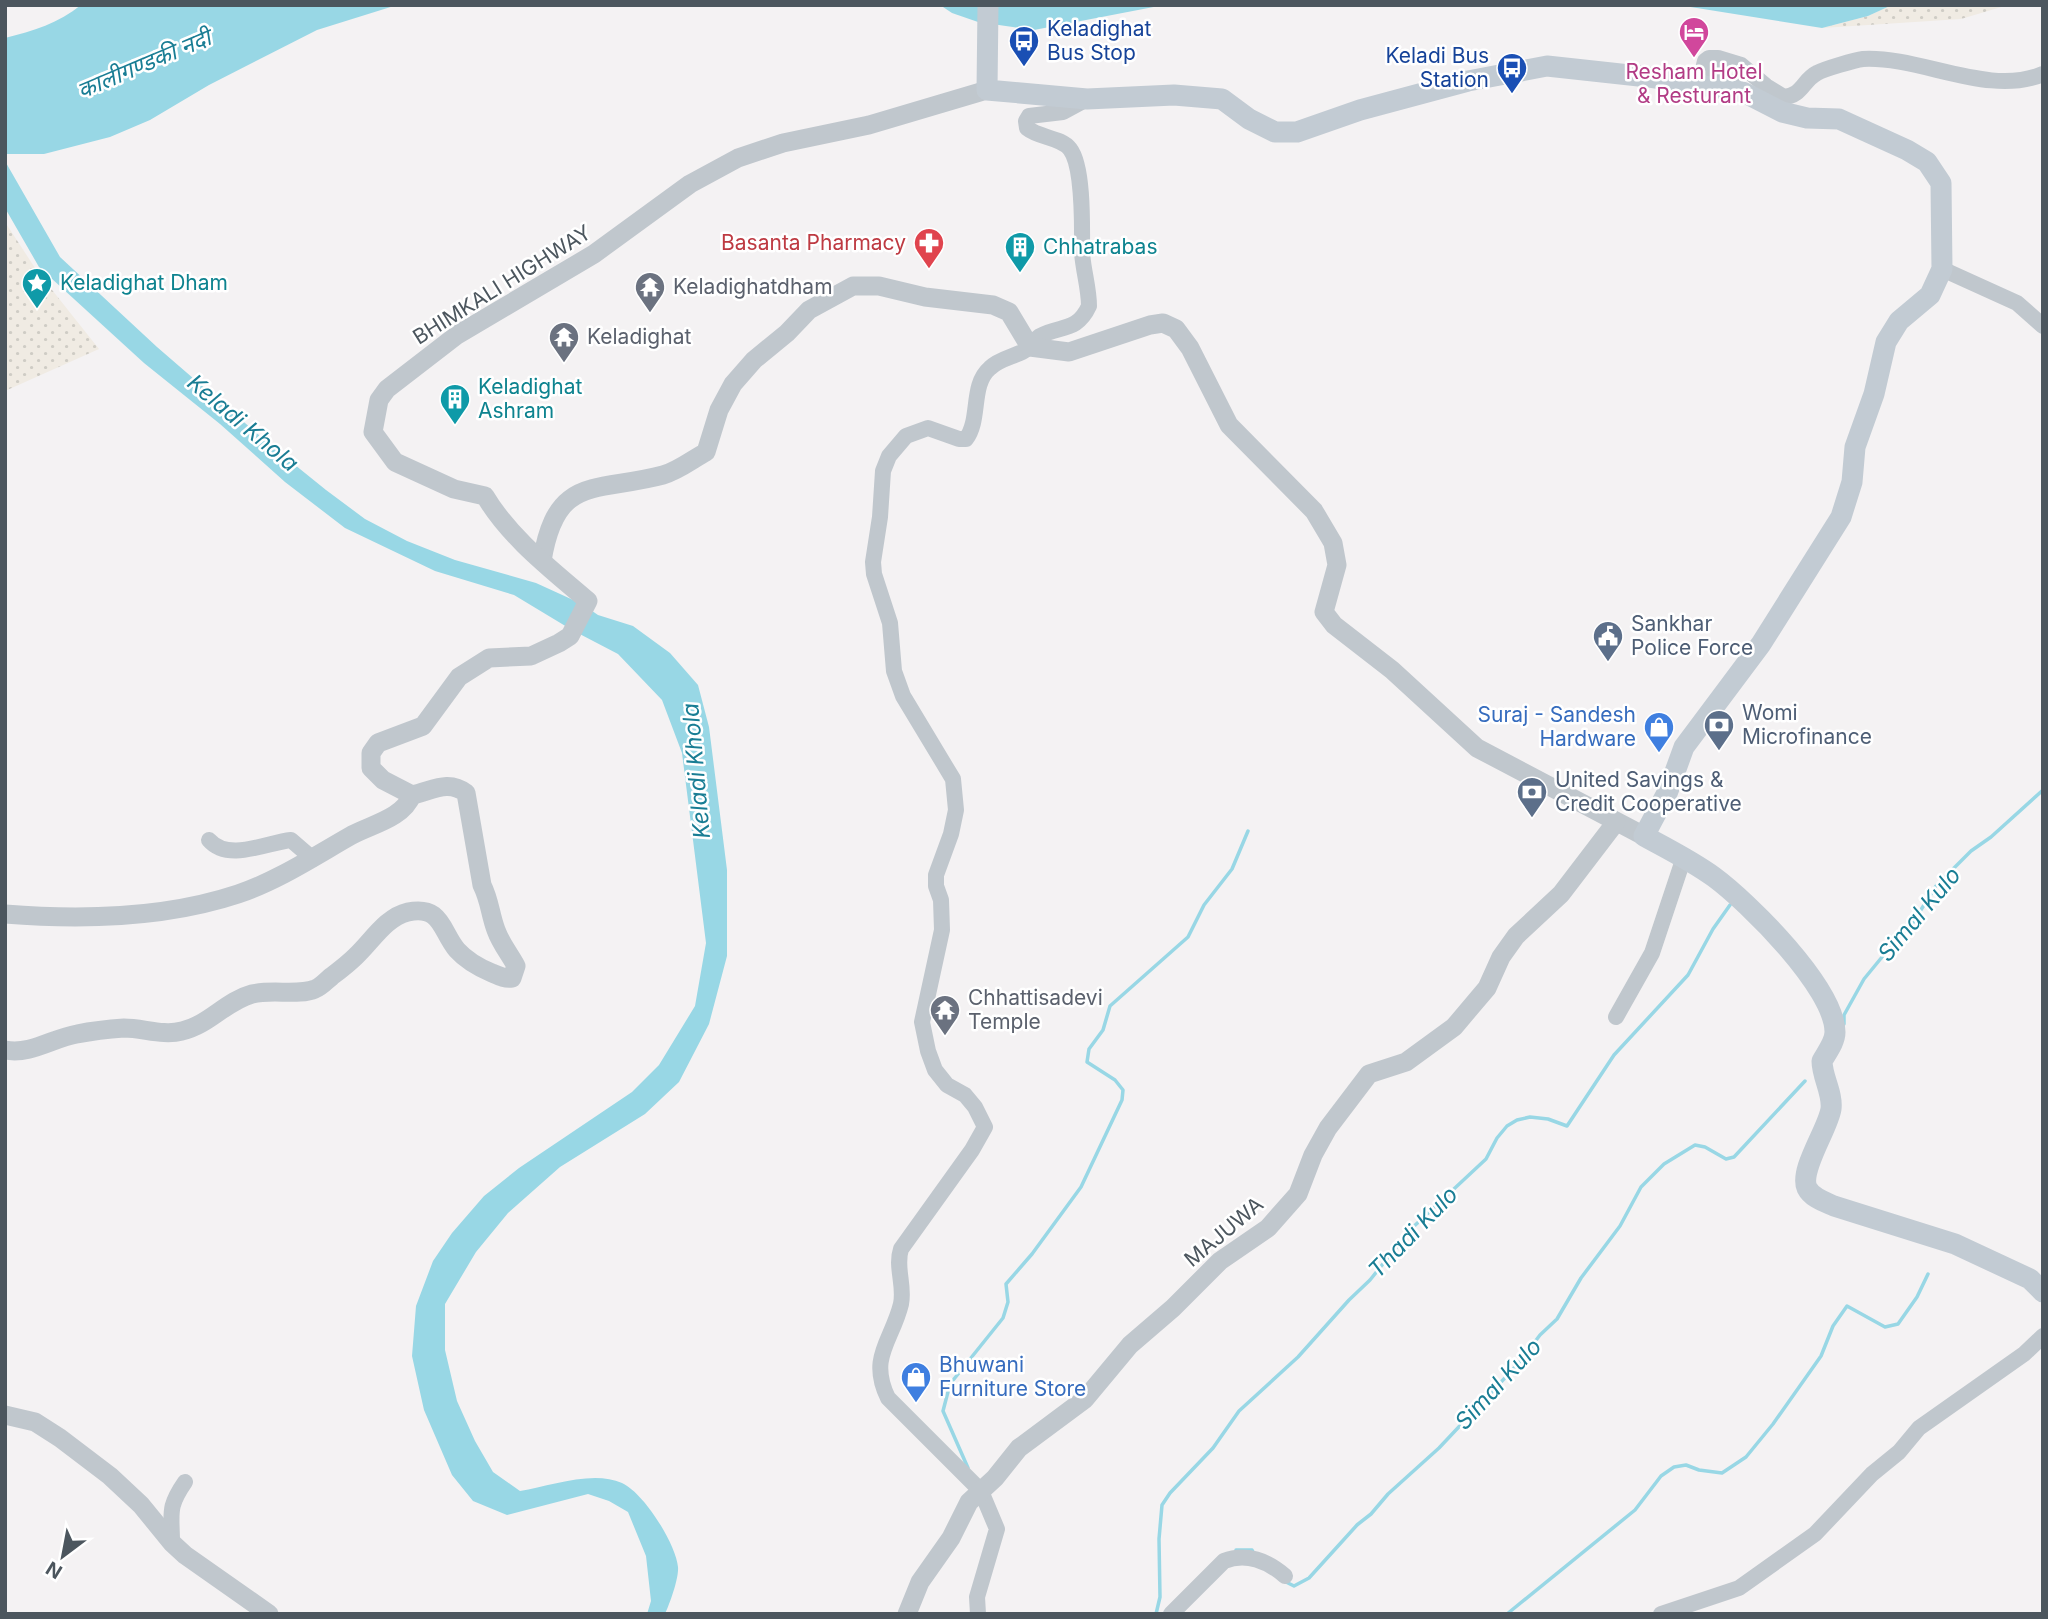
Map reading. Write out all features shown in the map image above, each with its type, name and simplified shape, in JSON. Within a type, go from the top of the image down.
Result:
[{"type":"main road","points":[[988,5],[986,90],[1087,99],[1174,95],[1222,99],[1249,119],[1275,132],[1297,132],[1360,110],[1468,81],[1547,66],[1648,77],[1743,92],[1782,112],[1807,118],[1839,119],[1896,144],[1927,162],[1941,183],[1942,269],[1930,295],[1899,321],[1886,342],[1874,394],[1855,447],[1852,482],[1841,517],[1761,644],[1684,747],[1668,791],[1644,836],[1684,857],[1717,879],[1774,933],[1814,980],[1833,1020],[1833,1041],[1822,1061],[1832,1106],[1806,1177],[1807,1187],[1816,1197],[1834,1206],[1955,1244],[2030,1279],[2043,1292]]},
{"type":"street","points":[[1743,92],[1704,65],[1705,61],[1718,58],[1741,65],[1784,97],[1798,93],[1816,73],[1863,59],[1929,67],[1992,81],[2007,82],[2043,74]]},
{"type":"street","name":"BHIMKALI HIGHWAY","points":[[412,795],[383,780],[371,768],[371,753],[378,743],[423,726],[459,677],[489,658],[531,656],[570,636],[587,603],[498,517],[485,496],[454,489],[395,462],[373,432],[379,400],[387,389],[457,335],[594,254],[690,184],[738,158],[783,143],[869,125],[986,90]]},
{"type":"street","points":[[978,1614],[979,1587],[997,1529],[981,1491],[888,1398],[880,1381],[883,1345],[901,1303],[898,1267],[901,1249],[972,1150],[985,1127],[975,1107],[965,1095],[947,1085],[935,1070],[922,1022],[942,930],[941,900],[936,886],[936,875],[951,834],[956,810],[953,779],[903,696],[894,671],[890,622],[874,574],[873,562],[883,471],[897,445],[906,436],[928,428],[967,439],[974,429],[979,390],[988,369],[1030,347],[1040,337],[1065,330],[1079,321],[1090,306],[1082,253],[1082,205],[1074,158],[1070,149],[1063,144],[1031,132],[1026,121],[1029,116],[1063,112],[1087,99]]},
{"type":"street","points":[[1942,269],[2017,303],[2043,326]]},
{"type":"street","points":[[542,561],[546,536],[554,517],[569,497],[601,486],[667,474],[706,452],[719,410],[733,384],[754,360],[787,334],[808,310],[853,286],[879,286],[925,297],[993,305],[1009,312],[1030,347]]},
{"type":"street","points":[[1030,347],[1069,352],[1150,325],[1163,323],[1176,329],[1190,348],[1229,425],[1314,510],[1333,543],[1337,565],[1324,612],[1334,625],[1392,670],[1477,748],[1644,836]]},
{"type":"street","points":[[5,914],[61,918],[187,908],[240,894],[313,859],[359,831],[396,815],[406,808],[412,795],[447,785],[459,787],[467,793],[482,885],[503,948],[516,966],[512,978],[508,979],[488,972],[456,949],[439,920],[431,914],[424,911],[408,912],[394,917],[356,957],[316,989],[301,992],[270,991],[237,999],[198,1026],[182,1031],[125,1028],[75,1034],[26,1050],[5,1050]]},
{"type":"street","name":"MAJUWA","points":[[907,1614],[920,1582],[951,1538],[969,1502],[1019,1448],[1085,1399],[1130,1345],[1173,1308],[1220,1261],[1268,1228],[1298,1194],[1313,1155],[1328,1128],[1369,1074],[1406,1062],[1454,1027],[1487,988],[1501,957],[1516,936],[1561,894],[1616,822]]},
{"type":"street","points":[[209,840],[216,848],[234,851],[291,840],[313,859]]},
{"type":"street","points":[[1616,1017],[1652,953],[1684,857]]},
{"type":"street","points":[[1661,1614],[1739,1588],[1815,1534],[1872,1474],[1899,1452],[1919,1428],[2006,1367],[2043,1336]]},
{"type":"street","points":[[5,1415],[34,1422],[60,1438],[110,1476],[141,1505],[172,1543],[269,1614]]},
{"type":"street","points":[[172,1543],[170,1510],[175,1496],[185,1482]]},
{"type":"street","points":[[1171,1614],[1224,1561],[1234,1557],[1268,1562],[1285,1576]]},
{"type":"sand","points":[[1892,5],[2008,5],[1961,19],[1822,28],[1868,16]]},
{"type":"sand","name":"Keladighat Dham","points":[[5,222],[37,271],[99,349],[5,391]]},
{"type":"water","name":"कालीगण्डकी नदी","points":[[81,5],[397,5],[317,30],[209,85],[150,120],[110,137],[44,154],[5,154],[5,38],[45,26]]},
{"type":"water","points":[[940,5],[1164,5],[1034,30],[978,22],[952,13]]},
{"type":"water","points":[[1678,5],[1892,5],[1868,16],[1822,28]]},
{"type":"water","name":"Keladi Khola","points":[[5,161],[60,257],[157,347],[326,490],[365,519],[407,541],[455,560],[536,583],[582,604],[598,615],[633,626],[670,653],[698,685],[709,727],[727,870],[727,956],[709,1024],[679,1082],[645,1114],[560,1167],[508,1213],[476,1252],[445,1304],[445,1350],[457,1401],[493,1472],[520,1491],[585,1478],[611,1479],[631,1489],[658,1520],[676,1557],[677,1577],[665,1614],[647,1614],[651,1601],[646,1556],[628,1512],[609,1501],[588,1494],[507,1515],[473,1501],[452,1475],[424,1410],[412,1356],[416,1306],[433,1261],[452,1233],[484,1196],[519,1168],[632,1092],[659,1065],[695,1006],[706,943],[682,753],[662,700],[618,654],[514,595],[435,571],[345,528],[285,482],[220,424],[144,363],[39,267],[5,208]]},
{"type":"waterway","name":"Simal Kulo","points":[[1844,1024],[1844,1015],[1864,979],[1912,924],[1936,886],[1971,851],[1991,837],[2043,790]]},
{"type":"waterway","points":[[968,1468],[943,1411],[950,1384],[1003,1318],[1008,1302],[1006,1284],[1032,1254],[1081,1187],[1122,1100],[1123,1090],[1115,1080],[1087,1062],[1089,1049],[1103,1030],[1110,1006],[1188,937],[1204,905],[1232,869],[1248,831]]},
{"type":"waterway","name":"Thadi Kulo","points":[[1156,1614],[1160,1597],[1159,1539],[1162,1505],[1170,1493],[1213,1448],[1239,1411],[1298,1357],[1370,1280],[1411,1229],[1486,1159],[1507,1126],[1530,1117],[1548,1119],[1567,1126],[1614,1055],[1688,975],[1713,929],[1730,905]]},
{"type":"waterway","name":"Simal Kulo","points":[[1286,1582],[1294,1586],[1309,1578],[1357,1525],[1439,1448],[1518,1364],[1540,1335],[1557,1319],[1581,1278],[1620,1226],[1641,1187],[1664,1164],[1695,1145],[1705,1147],[1726,1159],[1734,1157],[1805,1081]]},
{"type":"waterway","points":[[1507,1614],[1635,1510],[1661,1476],[1674,1467],[1686,1465],[1722,1473],[1746,1457],[1821,1356],[1833,1326],[1847,1306],[1885,1327],[1898,1324],[1917,1297],[1928,1274]]},
{"type":"waterway","name":"Simal Kulo","points":[[1236,1550],[1252,1550],[1254,1554]]},
{"type":"place","name":"Resham Hotel & Resturant","points":[[1694,59]]},
{"type":"place","name":"Keladighat Bus Stop","points":[[1024,68]]},
{"type":"place","name":"Keladi Bus Station","points":[[1512,95]]},
{"type":"place","name":"Basanta Pharmacy","points":[[929,270]]},
{"type":"place","name":"Chhatrabas","points":[[1020,274]]},
{"type":"place","name":"Keladighat Dham","points":[[37,310]]},
{"type":"place","name":"Keladighatdham","points":[[650,314]]},
{"type":"place","name":"Keladighat","points":[[564,364]]},
{"type":"place","name":"Keladighat Ashram","points":[[455,426]]},
{"type":"place","name":"Sankhar Police Force","points":[[1608,663]]},
{"type":"place","name":"Womi Microfinance","points":[[1719,752]]},
{"type":"place","name":"Suraj - Sandesh Hardware","points":[[1659,754]]},
{"type":"place","name":"United Savings & Credit Cooperative","points":[[1532,819]]},
{"type":"place","name":"Chhattisadevi Temple","points":[[945,1037]]},
{"type":"place","name":"Bhuwani Furniture Store","points":[[916,1404]]}]
